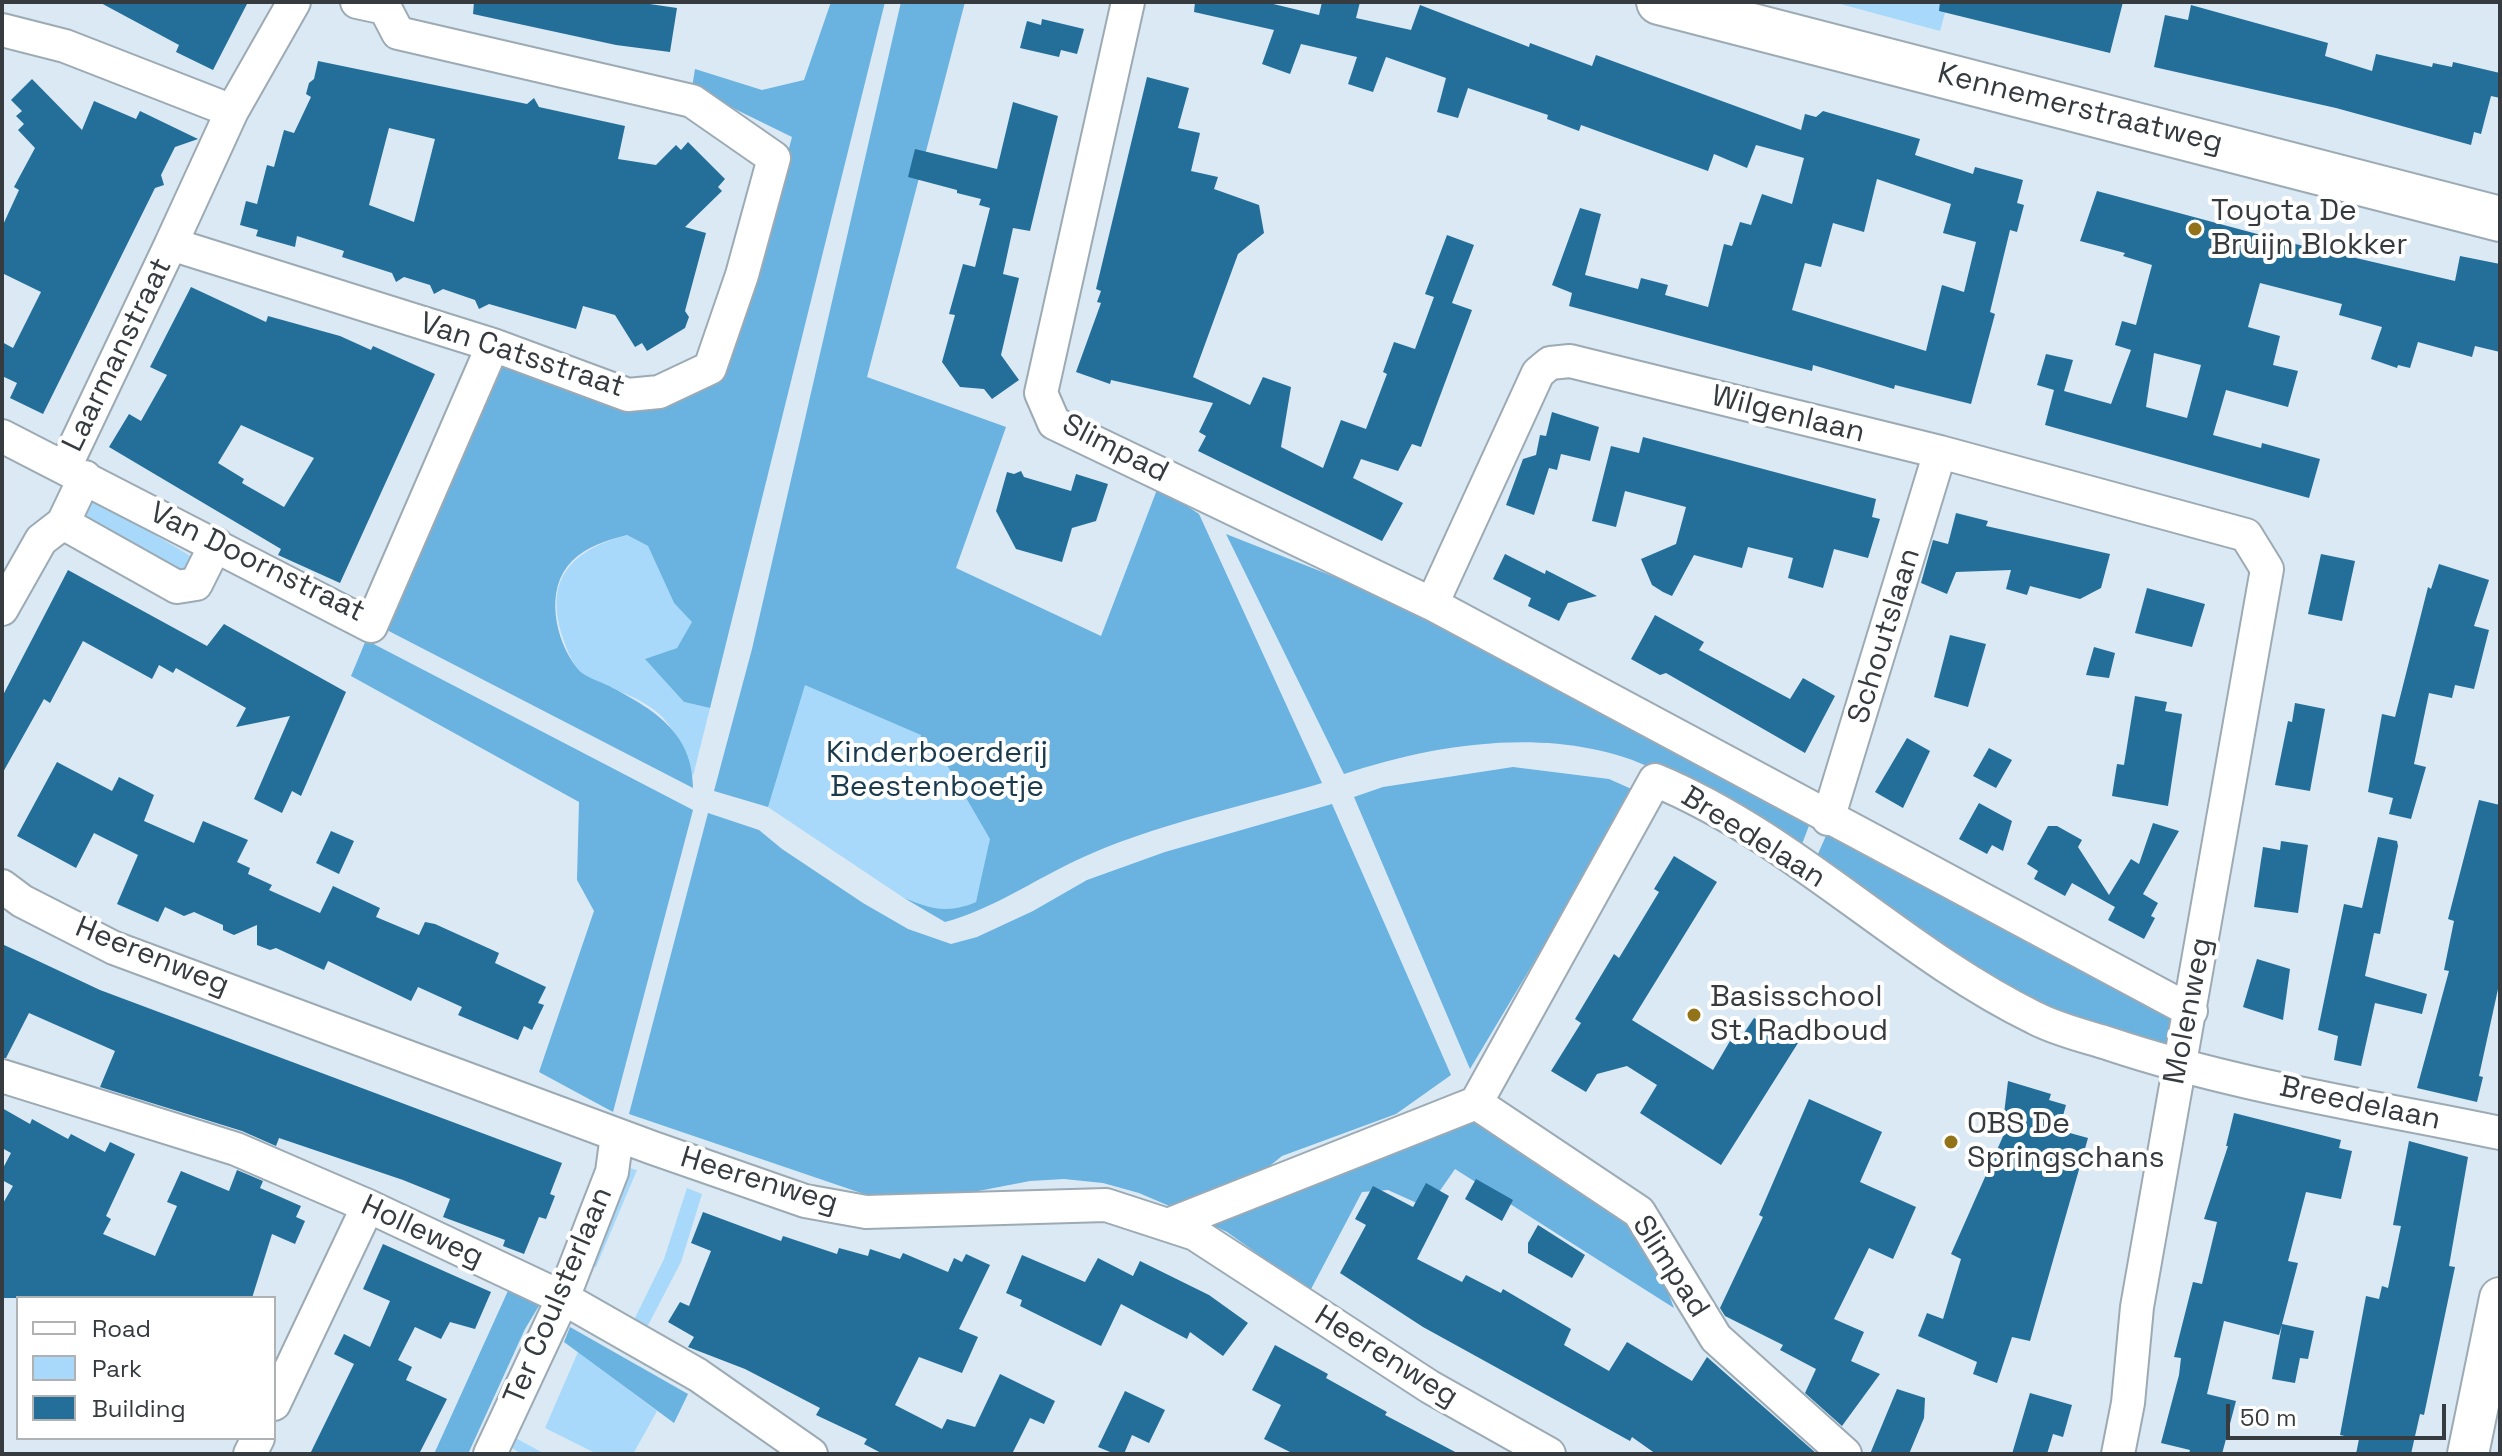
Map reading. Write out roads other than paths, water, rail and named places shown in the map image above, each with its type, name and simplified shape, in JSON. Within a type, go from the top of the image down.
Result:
[{"type":"main road","name":"Kennemerstraatweg","points":[[1659,2],[2500,219]]},
{"type":"street","points":[[171,244],[232,111],[294,2]]},
{"type":"street","name":"Slimpad","points":[[1128,2],[1041,393],[1054,423],[1432,604]]},
{"type":"street","name":"Van Catsstraat","points":[[171,244],[493,345],[628,395],[659,392],[710,368],[742,275],[774,158],[692,101],[398,33],[377,4]]},
{"type":"street","points":[[2,30],[65,46],[232,111]]},
{"type":"street","name":"Laarmanstraat","points":[[2,609],[41,540],[63,523],[75,472],[171,244]]},
{"type":"street","name":"Van Doornstraat","points":[[2,436],[371,626],[493,345]]},
{"type":"street","name":"Wilgenlaan","points":[[1432,604],[1538,373],[1550,363],[1570,361],[1940,452],[2231,528],[2246,535],[2267,569]]},
{"type":"street","name":"Schoutslaan","points":[[1828,819],[1940,452]]},
{"type":"street","points":[[63,523],[177,587],[196,584],[216,544]]},
{"type":"street","name":"Molenweg","points":[[2118,1454],[2128,1403],[2137,1307],[2267,569]]},
{"type":"street","name":"Breedelaan","points":[[1432,604],[2191,1011]]},
{"type":"street","name":"Breedelaan","points":[[1476,1103],[1655,780],[1753,830],[1897,936],[2036,1019],[2178,1067],[2500,1133]]},
{"type":"street","name":"Heerenweg","points":[[2,886],[22,901],[114,948],[617,1135],[805,1201],[866,1212],[1106,1205],[1195,1234],[1430,1387],[1549,1454]]},
{"type":"street","name":"Holleweg","points":[[2,1076],[236,1149],[368,1206],[563,1298],[698,1375],[811,1454]]},
{"type":"street","points":[[1168,1225],[1476,1103]]},
{"type":"street","name":"Slimpad","points":[[1476,1103],[1639,1212],[1716,1338],[1845,1454]]},
{"type":"street","name":"Ter Coulsterlaan","points":[[490,1454],[563,1298],[612,1172],[617,1135]]},
{"type":"street","points":[[276,1400],[368,1206]]},
{"type":"street","points":[[2468,1454],[2500,1298]]},
{"type":"place","name":"Toyota De Bruijn Blokker","points":[[2195,229]]},
{"type":"place","name":"Basisschool St. Radboud","points":[[1694,1015]]},
{"type":"place","name":"OBS De Springschans","points":[[1951,1142]]},
{"type":"park label","name":"Kinderboerderij Beestenboetje","points":[[937,771]]}]
